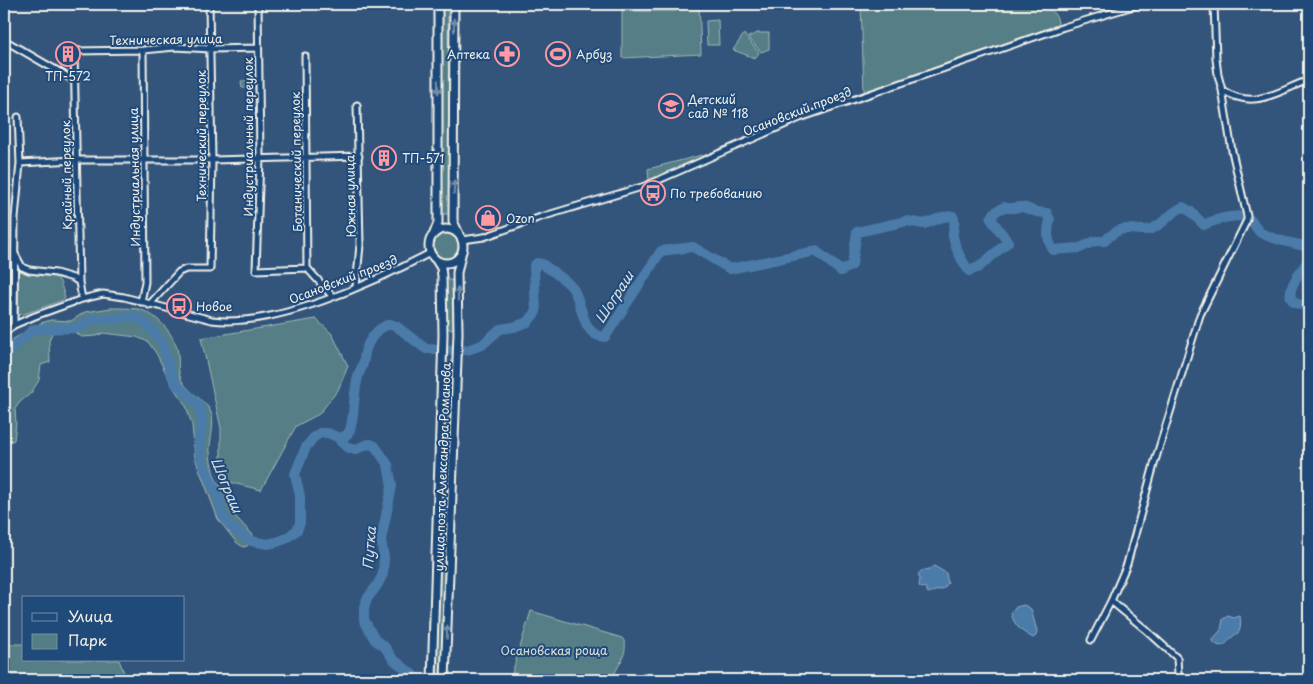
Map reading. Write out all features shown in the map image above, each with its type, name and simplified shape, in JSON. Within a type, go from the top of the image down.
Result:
[{"type":"main road","points":[[438,4],[438,223],[429,243],[430,253],[436,260],[445,263],[451,263],[460,255],[463,247],[453,221],[454,4]]},
{"type":"main road","points":[[434,233],[446,229],[453,230],[460,237]]},
{"type":"main road","name":"улица поэта Александра Романова","points":[[445,680],[458,333],[457,273],[460,255]]},
{"type":"main road","name":"улица поэта Александра Романова","points":[[432,680],[443,335],[442,276],[441,268],[436,260]]},
{"type":"street","name":"Технический переулок","points":[[148,305],[179,272],[186,269],[210,268],[212,160],[209,4]]},
{"type":"street","name":"Индустриальный переулок","points":[[258,4],[260,158],[256,270],[307,268]]},
{"type":"street","name":"Осановский проезд","points":[[460,237],[484,237],[541,217],[645,186],[800,118],[1064,27],[1140,4]]},
{"type":"street","points":[[1091,640],[1127,564],[1155,461],[1200,316],[1247,218],[1218,75],[1214,4]]},
{"type":"street","points":[[4,40],[75,81]]},
{"type":"street","name":"Техническая улица","points":[[74,51],[143,50],[175,47],[211,49],[258,48]]},
{"type":"street","name":"Индустриальная улица","points":[[141,302],[145,282],[143,50]]},
{"type":"street","name":"Крайный переулок","points":[[74,51],[78,282],[82,299]]},
{"type":"street","name":"Ботанический переулок","points":[[305,56],[307,268]]},
{"type":"street","points":[[1222,90],[1241,99],[1259,99],[1309,80]]},
{"type":"street","name":"Южная улица","points":[[356,287],[360,245],[357,105]]},
{"type":"street","points":[[14,324],[15,218],[20,163],[18,117]]},
{"type":"street","points":[[20,163],[76,160],[212,160],[359,156]]},
{"type":"street","name":"Осановский проезд","points":[[4,334],[14,324],[82,299],[103,294],[141,302],[198,318],[232,322],[253,320],[333,297],[403,267],[430,253]]},
{"type":"street","points":[[14,254],[22,267],[29,270],[56,273],[73,278],[78,282]]},
{"type":"street","points":[[307,268],[333,297]]},
{"type":"street","points":[[1111,601],[1177,658],[1178,674],[1182,680]]},
{"type":"green space","points":[[440,4],[448,4],[449,214],[441,214]]},
{"type":"green space","points":[[682,4],[699,4],[701,54],[622,58],[622,11],[676,11]]},
{"type":"green space","points":[[861,4],[1047,4],[1057,18],[1058,23],[1056,26],[864,92]]},
{"type":"green space","points":[[718,20],[719,45],[707,45],[706,21]]},
{"type":"green space","points":[[758,33],[769,33],[769,49],[761,52],[748,37]]},
{"type":"green space","points":[[744,34],[759,53],[755,58],[733,50]]},
{"type":"green space","points":[[256,80],[256,88],[242,88],[241,81]]},
{"type":"green space","points":[[702,155],[702,159],[649,181],[648,169]]},
{"type":"green space","points":[[4,233],[11,233],[9,322],[4,327]]},
{"type":"green space","points":[[446,234],[455,237],[458,246],[455,255],[446,258],[437,255],[434,246],[437,237]]},
{"type":"green space","points":[[18,270],[35,275],[55,277],[61,285],[65,298],[18,315]]},
{"type":"green space","points":[[445,280],[452,280],[453,329],[446,329]]},
{"type":"green space","points":[[111,308],[144,311],[162,323],[171,335],[177,348],[179,373],[182,381],[207,406],[212,415],[213,427],[210,450],[213,473],[221,487],[226,490],[229,506],[236,517],[253,535],[253,540],[247,546],[243,547],[236,542],[218,519],[195,458],[192,425],[186,406],[173,387],[156,353],[148,342],[137,337],[103,333],[96,336],[82,337],[71,330],[59,330],[52,333],[49,341],[50,362],[41,365],[39,380],[31,393],[15,409],[14,440],[6,444],[4,461],[4,422],[6,412],[4,398],[4,353],[7,344],[41,323],[51,320],[71,321],[85,312]]},
{"type":"green space","points":[[316,319],[332,334],[348,366],[338,390],[319,414],[296,426],[261,490],[221,480],[221,428],[201,338]]},
{"type":"green space","points":[[445,386],[452,386],[442,680],[436,680]]},
{"type":"green space","name":"Осановская роща","points":[[531,611],[622,638],[625,643],[624,653],[611,680],[510,680]]},
{"type":"green space","points":[[4,644],[22,644],[22,662],[120,662],[127,680],[4,680]]},
{"type":"water","points":[[934,566],[946,573],[948,583],[943,589],[928,593],[925,587],[919,586],[920,579],[918,575],[921,571],[929,570]]},
{"type":"water","points":[[1024,605],[1031,609],[1037,631],[1036,636],[1033,638],[1019,628],[1014,622],[1011,613],[1016,607]]},
{"type":"water","points":[[1228,616],[1234,618],[1240,616],[1240,630],[1226,644],[1219,646],[1213,642],[1213,639],[1221,630],[1223,619]]},
{"type":"waterway","name":"Шограш","points":[[4,361],[9,351],[34,329],[79,328],[92,319],[134,317],[142,320],[162,342],[176,384],[199,405],[202,421],[199,446],[200,457],[219,499],[222,514],[231,527],[251,541],[268,544],[285,539],[297,530],[300,523],[300,496],[295,474],[306,447],[320,433],[328,433],[339,438],[347,435],[350,430],[355,390],[366,348],[375,333],[390,324],[396,326],[426,349],[467,350],[482,345],[500,329],[528,322],[536,312],[534,266],[537,263],[542,264],[570,285],[578,299],[586,324],[597,335],[605,337],[661,251],[693,247],[730,269],[816,251],[841,271],[852,265],[857,232],[907,221],[924,224],[943,217],[953,216],[955,222],[954,241],[969,271],[979,267],[1008,242],[991,219],[995,212],[1004,207],[1021,207],[1038,213],[1047,213],[1050,220],[1049,239],[1053,250],[1080,248],[1095,241],[1105,241],[1119,230],[1150,229],[1183,207],[1190,211],[1204,225],[1219,219],[1238,216],[1248,218],[1261,233],[1282,241],[1305,246],[1309,258]]},
{"type":"waterway","name":"Шограш","points":[[1309,259],[1295,280],[1291,292],[1291,298],[1294,302],[1309,307]]},
{"type":"waterway","name":"Путка","points":[[339,438],[341,442],[355,450],[365,445],[375,446],[388,465],[392,486],[381,540],[384,557],[383,574],[367,599],[364,609],[364,620],[375,640],[384,646],[393,659],[413,675]]},
{"type":"place","name":"ТП-572","points":[[68,54]]},
{"type":"place","name":"Аптека","points":[[507,54]]},
{"type":"place","name":"Арбуз","points":[[558,54]]},
{"type":"place","name":"Детский сад № 118","points":[[671,106]]},
{"type":"place","name":"ТП-571","points":[[384,158]]},
{"type":"place","name":"По требованию","points":[[653,193]]},
{"type":"place","name":"Ozon","points":[[488,218]]},
{"type":"place","name":"Новое","points":[[179,306]]}]
